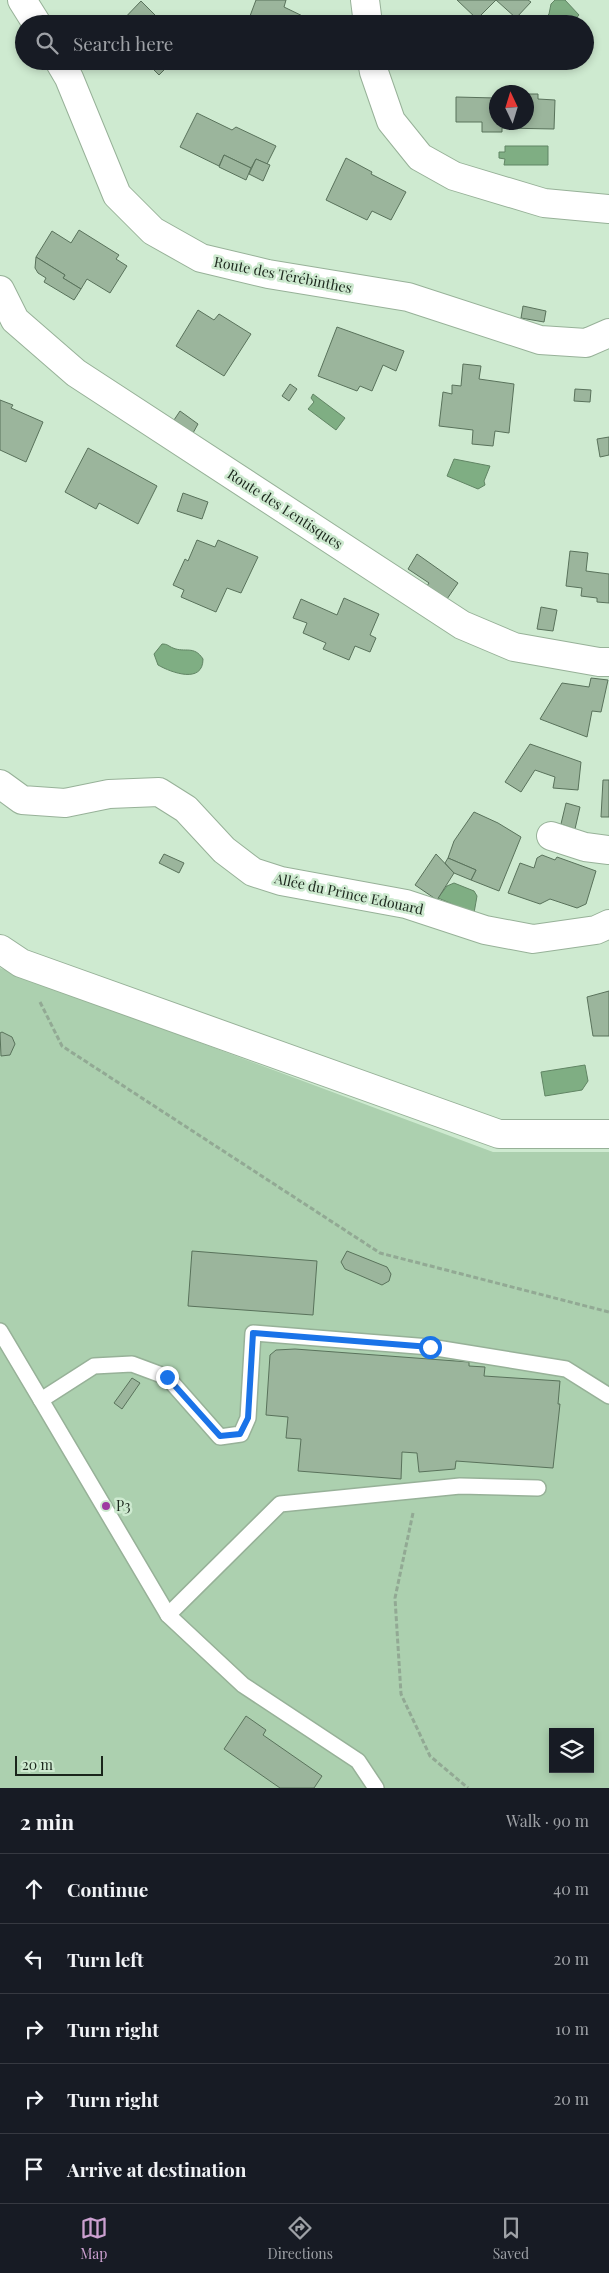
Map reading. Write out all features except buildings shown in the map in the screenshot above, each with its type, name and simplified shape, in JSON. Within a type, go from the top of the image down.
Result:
[{"type":"street","points":[[22,0],[31,15]]},
{"type":"street","points":[[365,0],[367,15]]},
{"type":"street","name":"Route des Térébinthes","points":[[64,70],[116,195],[153,231],[201,258],[268,274],[408,297],[540,340],[586,343],[609,333]]},
{"type":"street","points":[[374,70],[391,121],[420,157],[454,176],[544,203],[609,210]]},
{"type":"street","name":"Route des Lentisques","points":[[0,290],[15,320],[76,373],[462,624],[514,647],[599,662],[609,662]]},
{"type":"street","name":"Allée du Prince Edouard","points":[[0,784],[22,800],[65,802],[108,794],[159,792],[186,809],[224,850],[253,872],[281,881],[406,904],[484,930],[532,939],[596,930],[609,924]]},
{"type":"street","points":[[551,836],[585,847],[609,850]]},
{"type":"street","points":[[11,956],[499,1134],[609,1134]]},
{"type":"lane","points":[[0,1331],[168,1615],[243,1685],[358,1761],[376,1788]]},
{"type":"lane","points":[[41,1400],[94,1366],[132,1364],[167,1377],[220,1436],[240,1434],[248,1418],[253,1333],[430,1347],[566,1369],[609,1396]]},
{"type":"lane","points":[[168,1615],[280,1504],[460,1486],[538,1488]]},
{"type":"path","points":[[11,956],[62,1046],[380,1253],[609,1312]]},
{"type":"path","points":[[417,1490],[395,1598],[401,1694],[430,1756],[468,1788]]},
{"type":"shaded area","points":[[555,0],[565,0],[579,15],[548,15],[551,4]]},
{"type":"shaded area","points":[[505,146],[548,146],[548,165],[504,165],[505,159],[499,158],[499,152],[505,152]]},
{"type":"shaded area","points":[[313,394],[345,418],[336,430],[308,409],[314,402],[311,398]]},
{"type":"shaded area","points":[[454,459],[490,466],[484,481],[485,485],[478,489],[447,476]]},
{"type":"shaded area","points":[[162,644],[196,652],[203,659],[202,667],[198,672],[186,674],[171,671],[158,665],[154,654]]},
{"type":"shaded area","points":[[454,883],[474,891],[477,896],[474,913],[438,898],[447,886]]},
{"type":"shaded area","points":[[0,968],[493,1152],[609,1152],[609,1788],[0,1788]]},
{"type":"shaded area","points":[[585,1065],[588,1081],[582,1090],[545,1096],[541,1072]]},
{"type":"place","name":"P3","points":[[106,1506]]},
{"type":"route","points":[[167,1377],[220,1436],[240,1434],[248,1418],[253,1333],[430,1347]]}]
